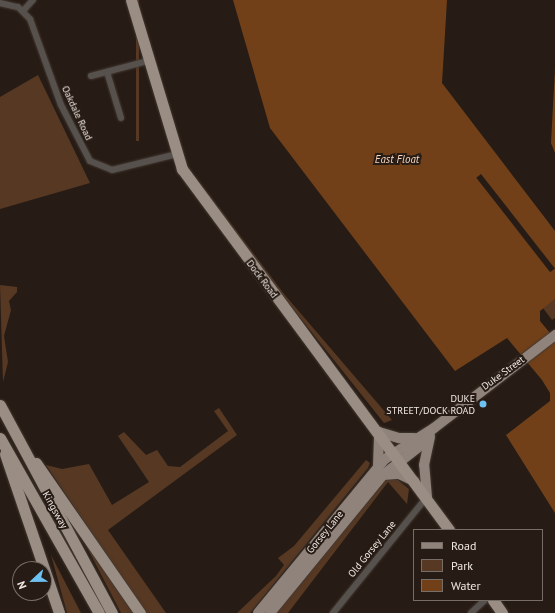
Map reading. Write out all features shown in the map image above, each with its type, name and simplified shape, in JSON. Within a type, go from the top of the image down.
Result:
[{"type":"highway","name":"Dock Road","points":[[131,0],[151,60],[177,154],[198,194],[397,456],[427,497],[447,529]]},
{"type":"highway","name":"Kingsway","points":[[0,405],[112,613]]},
{"type":"highway","points":[[10,425],[140,613]]},
{"type":"highway","name":"Kingsway","points":[[0,438],[99,613]]},
{"type":"highway","points":[[0,442],[59,613]]},
{"type":"highway","points":[[494,601],[502,613]]},
{"type":"main road","name":"Duke Street","points":[[397,456],[414,438],[434,428],[555,335]]},
{"type":"main road","points":[[427,497],[424,465],[434,428]]},
{"type":"main road","name":"Duke Street","points":[[397,456],[420,446],[434,428]]},
{"type":"main road","points":[[414,438],[399,438],[379,432],[380,471],[399,474],[417,483]]},
{"type":"main road","name":"Gorsey Lane","points":[[258,613],[380,471],[397,456]]},
{"type":"main road","name":"Gorsey Lane","points":[[270,613],[380,471]]},
{"type":"street","points":[[2,2],[23,11],[33,0]]},
{"type":"street","name":"Oakdale Road","points":[[23,11],[35,30],[61,105],[90,161],[112,170],[177,154]]},
{"type":"street","points":[[91,76],[151,60]]},
{"type":"street","points":[[108,72],[121,118]]},
{"type":"street","name":"Old Gorsey Lane","points":[[333,613],[427,497]]},
{"type":"street","points":[[471,613],[484,601]]},
{"type":"green space","points":[[136,0],[139,0],[139,141],[136,141]]},
{"type":"green space","points":[[38,75],[90,183],[0,209],[0,97]]},
{"type":"green space","points":[[195,176],[284,294],[392,420],[384,423],[282,295]]},
{"type":"green space","points":[[0,285],[17,287],[17,292],[9,301],[11,310],[4,336],[8,362],[3,382]]},
{"type":"green space","points":[[555,299],[555,318],[552,320],[543,308]]},
{"type":"green space","points":[[219,408],[237,435],[108,530],[166,613],[145,613],[46,465],[62,469],[89,464],[112,505],[149,482],[118,436],[124,432],[146,455],[157,450],[168,466],[180,467],[228,431],[214,411]]},
{"type":"green space","points":[[366,460],[370,463],[368,468],[250,613],[237,613],[276,576],[284,565],[278,558],[294,546]]},
{"type":"green space","points":[[393,476],[409,489],[407,504],[388,482],[288,613],[276,613],[383,481]]},
{"type":"green space","points":[[80,534],[133,613],[121,613]]},
{"type":"green space","points":[[51,555],[81,613],[67,613]]},
{"type":"water","name":"East Float","points":[[233,0],[447,0],[442,83],[555,231],[555,299],[540,311],[540,321],[555,339],[555,513],[506,435],[550,401],[550,393],[542,380],[507,338],[455,371],[270,128]]},
{"type":"water","points":[[555,69],[555,153],[551,143]]},
{"type":"pier","points":[[481,174],[555,269],[550,272],[476,178]]},
{"type":"place","name":"DUKE STREET/DOCK ROAD","points":[[483,404]]}]
